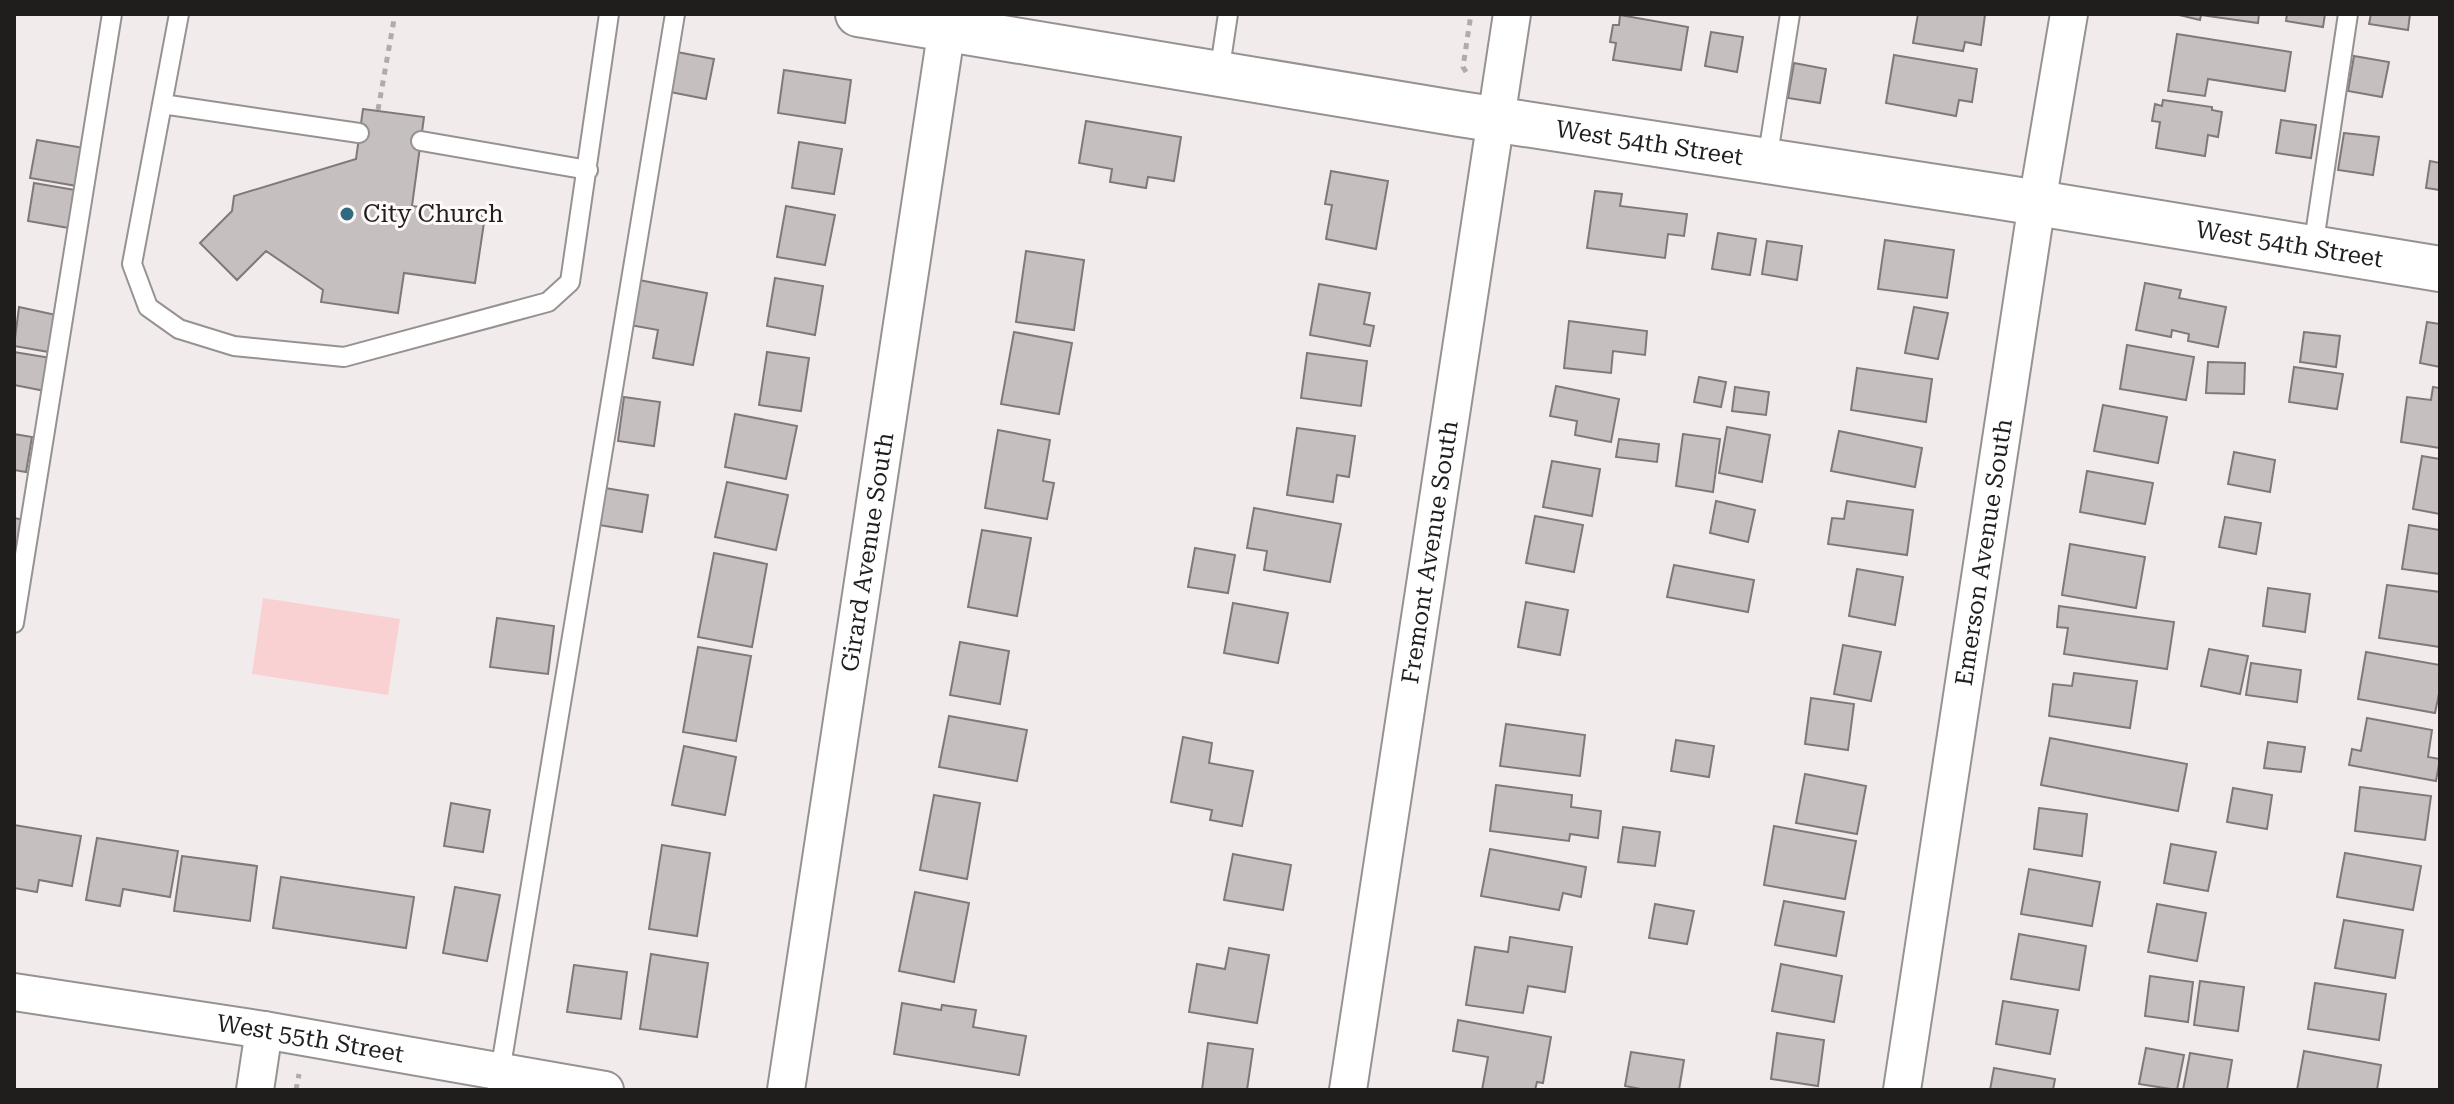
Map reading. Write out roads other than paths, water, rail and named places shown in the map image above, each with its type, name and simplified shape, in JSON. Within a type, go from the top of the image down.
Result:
[{"type":"street","name":"West 54th Street","points":[[858,14],[948,21],[1219,74],[1495,120],[2037,203],[2440,269]]},
{"type":"street","name":"Fremont Avenue South","points":[[1348,1090],[1512,14]]},
{"type":"street","name":"Emerson Avenue South","points":[[1902,1090],[2037,203],[2069,14]]},
{"type":"street","name":"Girard Avenue South","points":[[786,1090],[948,21]]},
{"type":"street","name":"West 55th Street","points":[[14,992],[264,1030],[499,1081],[605,1090]]},
{"type":"street","points":[[255,1090],[264,1030]]},
{"type":"lane","points":[[14,623],[112,14]]},
{"type":"lane","points":[[179,14],[132,264],[148,307],[179,329],[234,346],[344,357],[548,302],[570,282],[609,14]]},
{"type":"lane","points":[[499,1081],[675,14]]},
{"type":"lane","points":[[1219,74],[1228,14]]},
{"type":"lane","points":[[1767,162],[1790,14]]},
{"type":"lane","points":[[2313,248],[2348,14]]},
{"type":"lane","points":[[162,104],[359,133]]},
{"type":"lane","points":[[421,141],[588,170]]},
{"type":"place","name":"City Church","points":[[347,214]]}]
